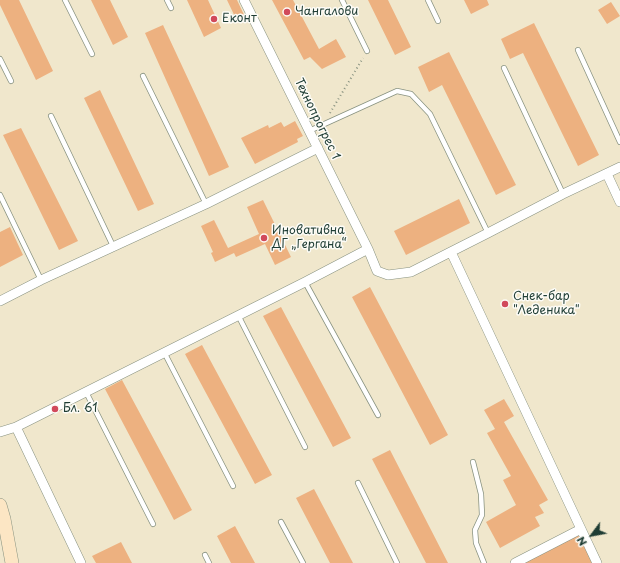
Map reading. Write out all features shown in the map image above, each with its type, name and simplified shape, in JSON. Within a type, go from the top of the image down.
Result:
[{"type":"street","name":"Технопрогрес 1","points":[[244,0],[368,249],[377,271],[388,275],[411,272],[563,194],[620,167]]},
{"type":"street","points":[[0,301],[40,280],[206,204],[318,148]]},
{"type":"street","points":[[607,174],[620,202]]},
{"type":"street","points":[[0,432],[16,427],[306,282],[368,249]]},
{"type":"street","points":[[451,252],[597,563]]},
{"type":"street","points":[[16,427],[81,563]]},
{"type":"street","points":[[0,505],[12,563]]},
{"type":"street","points":[[515,563],[581,530]]},
{"type":"lane","points":[[65,0],[92,54]]},
{"type":"lane","points":[[167,0],[171,8]]},
{"type":"lane","points":[[342,0],[367,50]]},
{"type":"lane","points":[[428,0],[438,20]]},
{"type":"lane","points":[[578,50],[620,142]]},
{"type":"lane","points":[[0,59],[11,81]]},
{"type":"lane","points":[[504,68],[563,194]]},
{"type":"lane","points":[[143,76],[206,204]]},
{"type":"lane","points":[[309,131],[397,91],[412,94],[430,114],[488,233]]},
{"type":"lane","points":[[51,116],[113,246]]},
{"type":"lane","points":[[0,195],[40,280]]},
{"type":"lane","points":[[306,282],[378,415]]},
{"type":"lane","points":[[238,315],[305,447]]},
{"type":"lane","points":[[164,352],[233,486]]},
{"type":"lane","points":[[86,392],[153,524]]},
{"type":"lane","points":[[473,462],[481,494],[482,515],[475,530],[476,543],[484,563]]},
{"type":"lane","points":[[358,483],[398,563]]},
{"type":"lane","points":[[281,522],[303,563]]},
{"type":"lane","points":[[205,555],[209,563]]},
{"type":"path","points":[[324,124],[367,50]]},
{"type":"building","points":[[0,0],[19,0],[53,71],[36,80],[0,5]]},
{"type":"building","points":[[91,0],[110,0],[128,37],[113,45]]},
{"type":"building","points":[[187,0],[208,0],[221,28],[204,37]]},
{"type":"building","points":[[227,0],[237,0],[245,17],[237,21]]},
{"type":"building","points":[[272,0],[293,0],[319,49],[336,39],[346,57],[322,69],[310,57],[304,60]]},
{"type":"building","points":[[368,0],[388,0],[411,47],[395,55]]},
{"type":"building","points":[[464,0],[487,0],[489,5],[471,14]]},
{"type":"building","points":[[611,2],[620,16],[607,24],[598,10]]},
{"type":"building","points":[[534,23],[599,155],[578,166],[523,53],[510,59],[501,39]]},
{"type":"building","points":[[163,25],[229,167],[209,176],[145,33]]},
{"type":"building","points":[[449,52],[516,185],[496,195],[442,85],[429,92],[418,67]]},
{"type":"building","points":[[100,90],[154,204],[138,211],[84,98]]},
{"type":"building","points":[[295,121],[303,136],[297,139],[298,142],[255,164],[241,138],[268,125],[269,128],[281,122],[284,127]]},
{"type":"building","points":[[21,128],[78,241],[59,250],[3,135]]},
{"type":"building","points":[[459,199],[470,223],[406,255],[394,231]]},
{"type":"building","points":[[263,200],[291,257],[275,265],[265,244],[236,257],[234,253],[215,262],[211,253],[213,252],[201,226],[214,220],[228,248],[259,234],[247,207]]},
{"type":"building","points":[[10,227],[23,255],[0,267],[0,232]]},
{"type":"building","points":[[370,287],[448,435],[430,445],[352,297]]},
{"type":"building","points":[[281,307],[351,438],[333,447],[263,316]]},
{"type":"building","points":[[202,345],[272,475],[255,484],[185,354]]},
{"type":"building","points":[[122,380],[192,510],[174,520],[105,389]]},
{"type":"building","points":[[504,399],[514,416],[504,422],[548,500],[539,505],[544,513],[535,517],[540,526],[500,548],[486,522],[516,505],[503,480],[511,476],[487,433],[495,429],[484,410]]},
{"type":"building","points":[[390,450],[448,563],[426,563],[372,459]]},
{"type":"building","points":[[314,489],[353,563],[330,563],[296,498]]},
{"type":"building","points":[[235,526],[255,563],[231,563],[217,536]]},
{"type":"building","points":[[581,529],[597,563],[514,563]]},
{"type":"building","points":[[121,542],[132,563],[96,563],[92,556]]},
{"type":"place","name":"Чангалови","points":[[287,12]]},
{"type":"place","name":"Еконт","points":[[214,19]]},
{"type":"place","name":"Иновативна ДГ „Гергана“","points":[[264,238]]},
{"type":"place","name":"Снек-бар \"Леденика\"","points":[[505,304]]},
{"type":"place","name":"Бл. 61","points":[[55,409]]}]
